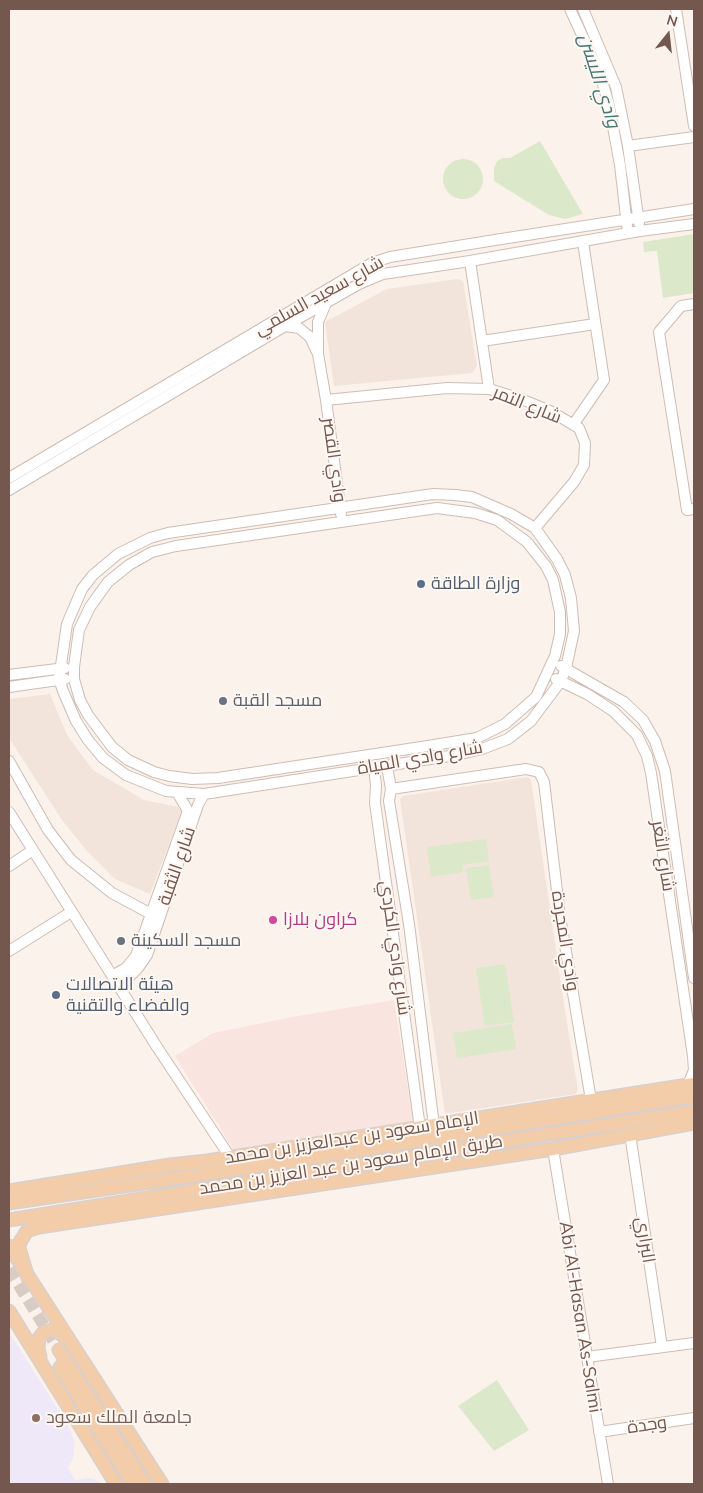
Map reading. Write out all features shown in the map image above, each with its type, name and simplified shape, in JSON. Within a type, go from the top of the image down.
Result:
[{"type":"main road","name":"الإمام سعود بن عبدالعزيز بن محمد","points":[[9,1191],[434,1126],[691,1084]]},
{"type":"main road","name":"طريق الإمام سعود بن عبد العزيز بن محمد","points":[[9,1203],[292,1161],[694,1096]]},
{"type":"main road","name":"طريق الإمام سعود بن عبد العزيز بن محمد","points":[[9,1220],[694,1111]]},
{"type":"main road","points":[[28,1278],[18,1248],[27,1231],[39,1227],[553,1149],[694,1123]]},
{"type":"main road","points":[[499,1142],[630,1134]]},
{"type":"main road","points":[[97,1189],[207,1161]]},
{"type":"main road","points":[[55,1212],[118,1215]]},
{"type":"main road","points":[[9,1246],[162,1484]]},
{"type":"main road","points":[[9,1311],[116,1484]]},
{"type":"main road","points":[[41,1362],[38,1348],[39,1338],[44,1332],[52,1330],[59,1332],[75,1347]]},
{"type":"main road","points":[[134,1484],[56,1352],[146,1484]]},
{"type":"street","points":[[570,9],[600,74],[609,104],[628,233]]},
{"type":"street","points":[[583,9],[616,86],[628,146],[640,231]]},
{"type":"street","points":[[676,9],[694,126]]},
{"type":"street","points":[[628,146],[694,137]]},
{"type":"street","name":"شارع سعيد السلمي","points":[[9,478],[372,264],[390,258],[438,249],[694,209]]},
{"type":"street","name":"شارع سعيد السلمي","points":[[9,490],[285,326],[359,284],[383,274],[470,262],[628,233],[694,224]]},
{"type":"street","points":[[573,425],[604,380],[583,242]]},
{"type":"street","points":[[470,262],[489,389]]},
{"type":"street","points":[[318,354],[318,322],[326,303]]},
{"type":"street","points":[[690,510],[659,332],[681,306],[694,304]]},
{"type":"street","points":[[482,341],[595,324]]},
{"type":"street","points":[[285,326],[299,328],[310,337],[318,354]]},
{"type":"street","name":"وادي القصر","points":[[318,354],[342,521]]},
{"type":"street","name":"شارع التمر","points":[[326,400],[447,388],[489,389],[528,402],[579,428],[585,443],[584,465],[574,482],[535,528]]},
{"type":"street","name":"شارع وادي المياة","points":[[433,494],[455,494],[472,498],[511,514],[535,528],[557,559],[565,575],[571,598],[574,631],[566,668],[561,681],[531,721],[508,739],[470,753],[204,794],[166,791],[126,775],[103,758],[88,740],[76,721],[59,680],[67,624],[82,589],[93,575],[118,554],[150,538],[168,533],[433,494]]},
{"type":"street","name":"شارع وادي المياة","points":[[437,508],[475,513],[497,520],[527,542],[546,566],[553,580],[560,612],[560,634],[553,662],[536,697],[505,724],[477,738],[218,778],[192,779],[154,772],[128,760],[112,747],[88,715],[80,700],[74,679],[79,630],[90,607],[108,582],[129,565],[152,552],[176,546],[342,521],[437,508]]},
{"type":"street","name":"شارع الثغر","points":[[553,662],[624,702],[643,720],[655,741],[665,771],[694,978]]},
{"type":"street","points":[[9,675],[74,667]]},
{"type":"street","points":[[30,672],[32,677],[30,683]]},
{"type":"street","name":"شارع الثغر","points":[[547,676],[587,694],[614,710],[637,736],[647,756],[692,1033],[694,1070],[691,1084]]},
{"type":"street","points":[[9,687],[74,679]]},
{"type":"street","points":[[587,694],[593,683]]},
{"type":"street","points":[[9,761],[48,830],[71,860],[112,893],[152,914]]},
{"type":"street","name":"شارع وادي الكردي","points":[[388,766],[389,801],[414,960],[434,1126]]},
{"type":"street","name":"شارع وادي الكردي","points":[[374,768],[376,785],[375,803],[420,1128]]},
{"type":"street","name":"وادي المجردة","points":[[390,792],[526,769],[539,772],[544,782],[560,916],[591,1100]]},
{"type":"street","name":"شارع الثقبة","points":[[114,979],[133,962],[188,811],[177,792]]},
{"type":"street","points":[[375,797],[390,792]]},
{"type":"street","name":"شارع الثقبة","points":[[114,979],[131,975],[147,955],[198,805],[204,794]]},
{"type":"street","points":[[9,812],[162,1055],[230,1157]]},
{"type":"street","points":[[9,866],[33,850]]},
{"type":"street","points":[[9,951],[71,912]]},
{"type":"street","points":[[397,962],[414,960]]},
{"type":"street","points":[[417,1103],[431,1101]]},
{"type":"street","name":"البراري","points":[[630,1134],[662,1347]]},
{"type":"street","name":"Abi Al-Hasan As-Salmi","points":[[553,1149],[608,1484]]},
{"type":"street","points":[[587,1357],[694,1343]]},
{"type":"street","name":"وجدة","points":[[599,1432],[694,1418]]},
{"type":"shaded area","points":[[457,279],[463,281],[477,366],[472,373],[334,386],[325,322],[387,289]]},
{"type":"shaded area","points":[[50,694],[67,735],[93,770],[144,800],[183,808],[150,894],[115,879],[87,851],[62,820],[9,738],[9,699]]},
{"type":"shaded area","points":[[528,777],[531,780],[578,1090],[576,1094],[445,1114],[400,799],[403,796]]},
{"type":"shaded area","points":[[394,1000],[413,1121],[233,1149],[175,1056],[213,1033],[292,1017]]},
{"type":"shaded area","name":"جامعة الملك سعود","points":[[9,1332],[69,1427],[75,1443],[73,1459],[68,1467],[71,1473],[76,1480],[94,1479],[104,1484],[9,1484]]},
{"type":"green space","points":[[540,141],[583,214],[565,219],[549,215],[494,181],[494,168],[497,161],[503,158],[510,158]]},
{"type":"green space","points":[[463,159],[477,165],[483,179],[477,193],[463,199],[449,193],[443,179],[449,165]]},
{"type":"green space","points":[[694,234],[694,293],[663,298],[657,251],[644,252],[643,242]]},
{"type":"green space","points":[[486,839],[489,861],[462,865],[463,872],[431,877],[427,847]]},
{"type":"green space","points":[[489,865],[494,897],[471,900],[466,868]]},
{"type":"green space","points":[[505,964],[514,1022],[485,1026],[476,968]]},
{"type":"green space","points":[[512,1024],[516,1049],[457,1058],[453,1033]]},
{"type":"green space","points":[[497,1380],[529,1430],[494,1451],[458,1406]]},
{"type":"tunnel","points":[[9,1269],[59,1350]]},
{"type":"place","name":"وزارة الطاقة","points":[[421,584]]},
{"type":"place","name":"مسجد القبة","points":[[223,701]]},
{"type":"place","name":"كراون بلازا","points":[[273,920]]},
{"type":"place","name":"مسجد السكينة","points":[[121,941]]},
{"type":"place","name":"هيئة الاتصالات والفضاء والتقنية","points":[[56,995]]},
{"type":"place","name":"جامعة الملك سعود","points":[[36,1418]]},
{"type":"water label","name":"وادي الليسن","points":[[599,81]]}]
